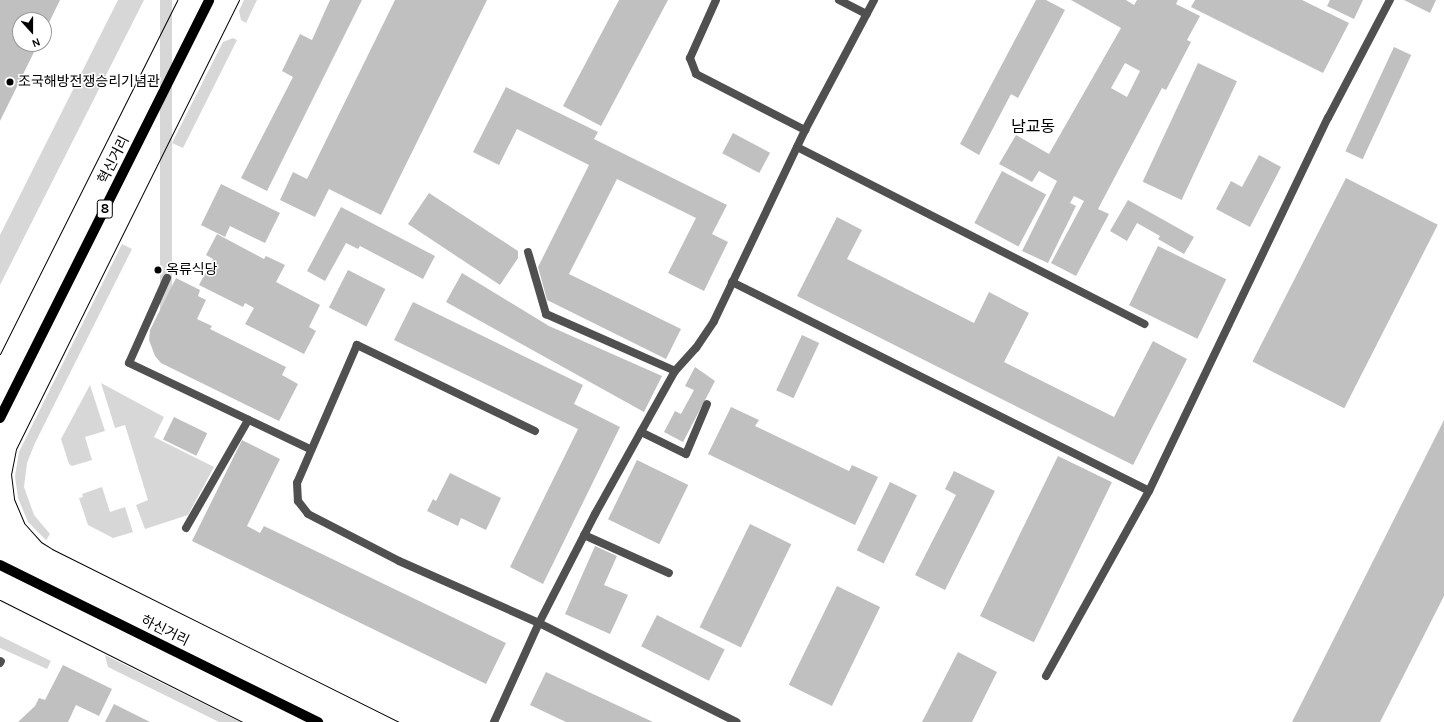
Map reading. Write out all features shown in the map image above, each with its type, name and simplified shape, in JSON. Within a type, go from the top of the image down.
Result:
[{"type":"main road","name":"혁신거리","points":[[0,418],[209,0]]},
{"type":"main road","name":"하신거리","points":[[0,565],[318,722]]},
{"type":"street","points":[[716,0],[690,58],[696,74],[805,130]]},
{"type":"street","points":[[839,0],[867,14]]},
{"type":"street","points":[[494,722],[539,623],[584,535],[675,371],[696,348],[707,332],[805,130],[874,0]]},
{"type":"street","points":[[1046,676],[1149,491],[1324,126],[1390,0]]},
{"type":"street","points":[[797,147],[1145,324]]},
{"type":"street","points":[[528,252],[546,314],[675,371]]},
{"type":"street","points":[[167,278],[129,363],[310,450]]},
{"type":"street","points":[[732,282],[1149,491]]},
{"type":"street","points":[[535,431],[357,345],[296,483],[298,501],[308,514],[399,561],[539,623],[737,722]]},
{"type":"street","points":[[641,432],[686,454],[707,404]]},
{"type":"street","points":[[186,528],[248,420]]},
{"type":"street","points":[[584,535],[669,573]]},
{"type":"shaded area","points":[[118,0],[144,0],[0,285],[0,235]]},
{"type":"shaded area","points":[[160,0],[172,0],[172,360],[160,360]]},
{"type":"shaded area","points":[[244,0],[257,0],[246,23],[241,20],[239,11]]},
{"type":"shaded area","points":[[233,38],[237,40],[183,148],[172,143],[223,42]]},
{"type":"shaded area","points":[[122,244],[132,249],[35,443],[27,463],[24,487],[34,515],[50,534],[46,540],[28,522],[18,498],[15,476],[19,452]]},
{"type":"shaded area","points":[[101,383],[164,417],[154,437],[214,467],[188,515],[145,529],[136,505],[148,500],[125,425],[115,428]]},
{"type":"shaded area","points":[[90,385],[105,431],[85,437],[92,460],[72,466],[69,464],[61,439]]},
{"type":"shaded area","points":[[102,487],[110,512],[125,507],[133,532],[113,538],[88,525],[79,498],[83,497],[82,494]]},
{"type":"shaded area","points":[[0,636],[51,661],[47,669],[0,648]]},
{"type":"shaded area","points":[[105,655],[240,722],[219,722],[108,667]]},
{"type":"building","name":"조국해방전쟁승리기념관","points":[[0,0],[60,0],[52,16],[52,12],[12,12],[12,52],[34,52],[0,121]]},
{"type":"building","points":[[330,0],[362,0],[267,191],[241,178],[293,77],[282,71],[300,34],[312,40]]},
{"type":"building","points":[[395,0],[487,0],[381,215],[329,189],[315,217],[280,200],[293,172],[307,179]]},
{"type":"building","points":[[619,0],[668,0],[601,126],[563,106]]},
{"type":"building","points":[[1036,0],[1046,0],[1065,10],[1018,98],[1011,94],[979,155],[960,144]]},
{"type":"building","points":[[1071,0],[1126,0],[1134,5],[1137,0],[1178,0],[1176,4],[1200,16],[1187,40],[1191,42],[1166,90],[1162,88],[1098,209],[1109,214],[1076,276],[1051,263],[1084,201],[1074,196],[1070,203],[1076,206],[1048,263],[1022,251],[1057,181],[1039,171],[1032,182],[999,164],[1016,135],[1049,154],[1121,28]],"holes":[[[1125,63],[1140,71],[1127,97],[1111,88]]]},
{"type":"building","points":[[1195,0],[1302,0],[1349,23],[1323,73],[1191,7]]},
{"type":"building","points":[[1330,0],[1363,0],[1354,19],[1327,6]]},
{"type":"building","points":[[1404,0],[1436,0],[1430,13]]},
{"type":"building","points":[[1394,47],[1411,55],[1363,159],[1345,151]]},
{"type":"building","points":[[1198,63],[1237,81],[1182,200],[1143,182]]},
{"type":"building","points":[[506,87],[598,132],[594,139],[727,205],[712,234],[728,242],[704,291],[668,273],[696,218],[617,179],[569,274],[681,329],[666,359],[547,300],[538,267],[589,165],[517,129],[499,165],[473,152]]},
{"type":"building","points":[[733,133],[770,153],[759,173],[722,153]]},
{"type":"building","points":[[1259,155],[1281,167],[1250,227],[1216,209],[1231,181],[1242,187]]},
{"type":"building","points":[[1002,171],[1046,194],[1018,247],[974,223]]},
{"type":"building","points":[[1346,178],[1438,225],[1344,408],[1252,362]]},
{"type":"building","points":[[221,184],[280,213],[265,243],[230,226],[225,237],[201,225]]},
{"type":"building","points":[[429,193],[518,251],[518,258],[500,285],[408,224]]},
{"type":"building","points":[[1128,200],[1194,237],[1184,254],[1158,239],[1160,236],[1137,223],[1127,241],[1110,231]]},
{"type":"building","points":[[341,207],[435,256],[423,279],[360,246],[358,249],[346,243],[325,281],[307,271]]},
{"type":"building","points":[[837,217],[862,230],[847,259],[974,323],[989,292],[1029,313],[1004,362],[1114,417],[1153,341],[1187,359],[1133,465],[797,296]]},
{"type":"building","points":[[217,234],[264,259],[266,256],[285,265],[276,282],[320,305],[309,327],[316,331],[304,354],[245,324],[254,308],[245,303],[243,307],[199,285],[213,259],[206,255]]},
{"type":"building","points":[[1158,246],[1226,279],[1197,339],[1129,305]]},
{"type":"building","points":[[348,270],[385,289],[366,326],[329,307]]},
{"type":"building","points":[[462,273],[549,326],[662,376],[644,412],[446,302]]},
{"type":"building","points":[[176,278],[200,290],[198,296],[206,300],[197,319],[212,326],[210,329],[286,367],[282,375],[298,384],[279,421],[161,363],[155,356],[149,340],[150,330]]},
{"type":"building","points":[[413,302],[583,385],[574,404],[620,427],[543,584],[510,567],[578,429],[394,340]]},
{"type":"building","points":[[802,335],[819,343],[793,398],[776,390]]},
{"type":"building","points":[[695,367],[715,381],[683,442],[664,432],[675,411],[681,414],[694,390],[685,386]]},
{"type":"building","points":[[731,407],[759,420],[755,426],[849,471],[852,465],[878,477],[855,525],[708,454]]},
{"type":"building","points":[[174,417],[207,433],[196,456],[163,439]]},
{"type":"building","points":[[1444,420],[1444,596],[1380,722],[1292,722]]},
{"type":"building","points":[[242,440],[280,459],[247,526],[260,533],[264,526],[506,643],[486,684],[192,541]]},
{"type":"building","points":[[1058,456],[1112,482],[1034,642],[980,616]]},
{"type":"building","points":[[637,460],[688,485],[659,544],[608,519]]},
{"type":"building","points":[[954,471],[995,491],[945,590],[915,575],[956,495],[945,489]]},
{"type":"building","points":[[450,473],[501,498],[486,530],[461,518],[458,526],[427,511],[433,499],[436,501]]},
{"type":"building","points":[[890,482],[917,495],[884,563],[857,550]]},
{"type":"building","points":[[750,524],[791,544],[741,648],[700,627]]},
{"type":"building","points":[[595,546],[617,556],[604,585],[628,595],[610,634],[565,614]]},
{"type":"building","points":[[837,586],[880,607],[832,706],[789,685]]},
{"type":"building","points":[[657,615],[725,650],[709,681],[641,646]]},
{"type":"building","points":[[958,652],[997,672],[972,722],[922,722]]},
{"type":"building","points":[[63,665],[112,689],[99,716],[76,705],[68,722],[18,722],[35,706],[39,698],[45,700]]},
{"type":"building","points":[[546,672],[653,722],[566,722],[530,705]]},
{"type":"building","points":[[114,704],[150,722],[105,722]]},
{"type":"tram line","points":[[0,354],[177,0]]},
{"type":"tram line","points":[[239,0],[16,449],[11,474],[14,499],[24,523],[41,542],[52,549],[399,722]]},
{"type":"tram line","points":[[0,600],[243,722]]},
{"type":"place","name":"조국해방전쟁승리기념관","points":[[10,82]]},
{"type":"place","name":"옥류식당","points":[[158,270]]},
{"type":"district","name":"남교동","points":[[1033,127]]}]
